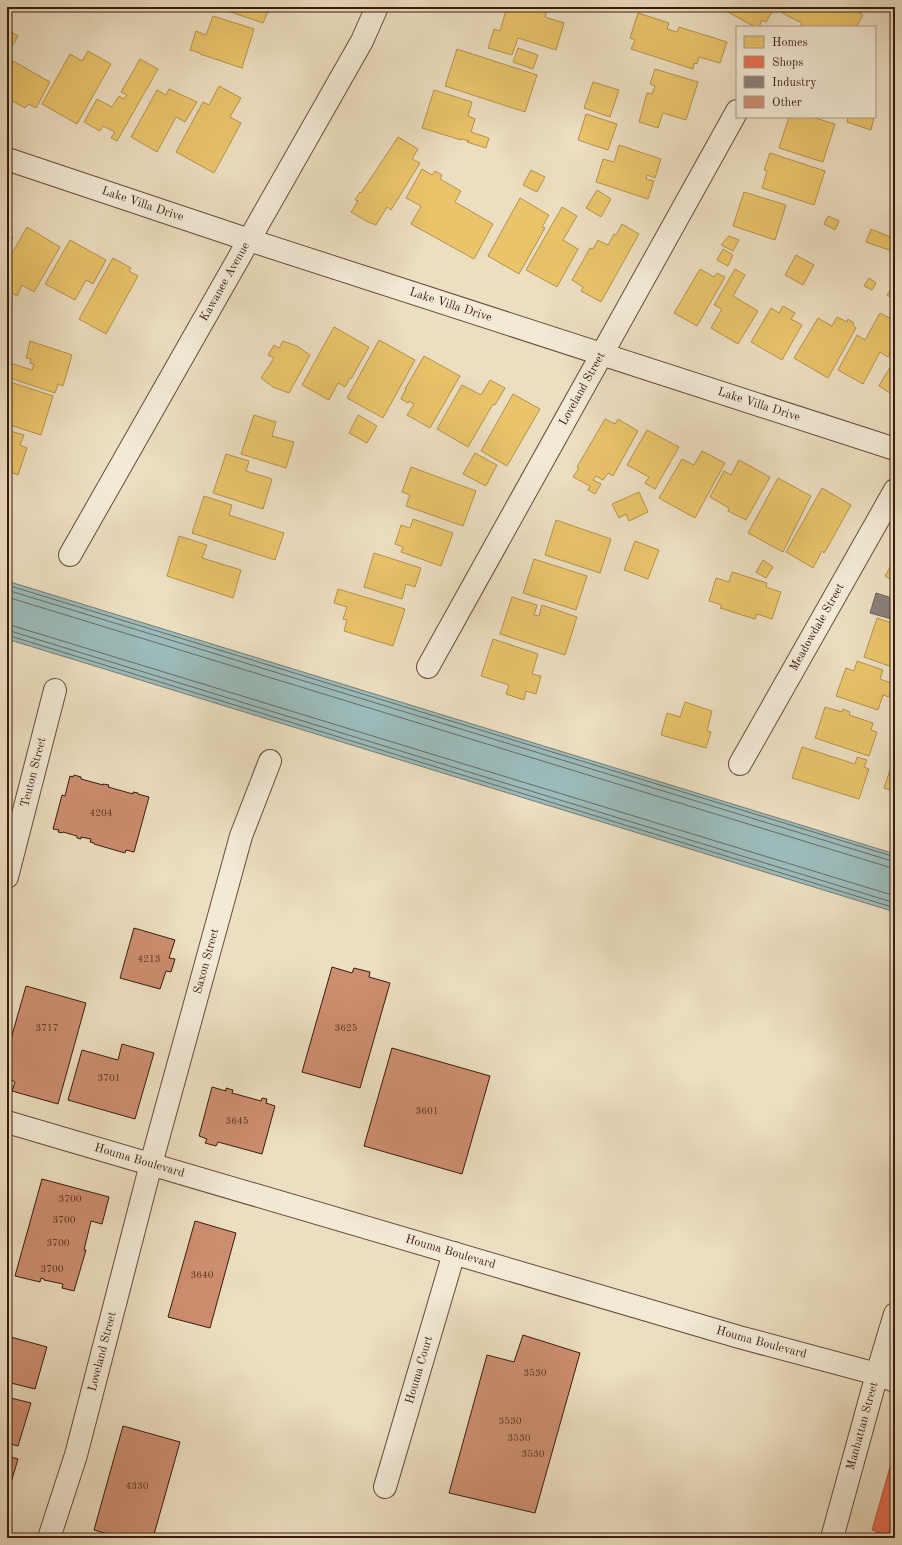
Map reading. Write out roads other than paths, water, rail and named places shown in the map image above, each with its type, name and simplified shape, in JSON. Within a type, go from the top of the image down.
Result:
[{"type":"street","name":"Kawanee Avenue","points":[[70,556],[362,41],[377,7]]},
{"type":"street","name":"Loveland Street","points":[[428,667],[736,112]]},
{"type":"street","name":"Lake Villa Drive","points":[[7,159],[249,240],[895,449]]},
{"type":"street","name":"Meadowdale Street","points":[[740,764],[895,490]]},
{"type":"street","name":"Teuton Street","points":[[7,877],[55,690]]},
{"type":"street","name":"Saxon Street","points":[[151,1164],[241,836],[270,761]]},
{"type":"street","name":"Houma Boulevard","points":[[7,1122],[739,1337],[886,1377]]},
{"type":"street","name":"Loveland Street","points":[[49,1538],[76,1455],[151,1164]]},
{"type":"street","name":"Houma Court","points":[[385,1487],[454,1253]]},
{"type":"street","name":"Manhattan Street","points":[[832,1538],[886,1377],[895,1314]]},
{"type":"water","points":[[7,581],[895,854],[895,912],[7,639]]}]
